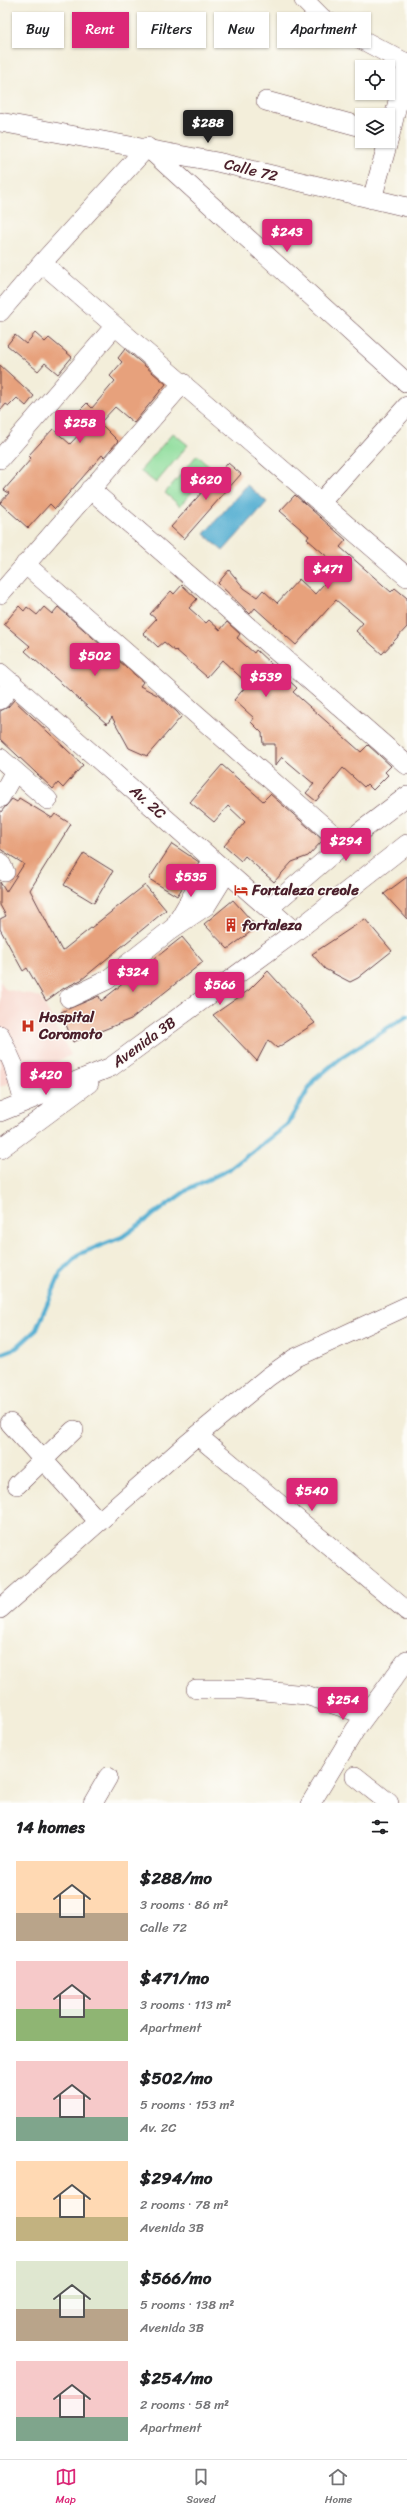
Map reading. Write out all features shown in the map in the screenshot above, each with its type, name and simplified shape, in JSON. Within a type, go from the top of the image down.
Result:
[{"type":"street","points":[[304,0],[323,19],[407,63],[395,111]]},
{"type":"street","points":[[266,100],[355,126]]},
{"type":"street","name":"Calle 72","points":[[0,122],[147,147],[407,207]]},
{"type":"street","points":[[0,312],[42,263],[147,147],[407,383]]},
{"type":"street","points":[[372,199],[386,148]]},
{"type":"street","points":[[42,263],[407,577]]},
{"type":"street","points":[[0,459],[115,326]]},
{"type":"street","points":[[0,594],[183,383]]},
{"type":"street","points":[[320,503],[407,406]]},
{"type":"street","points":[[90,489],[407,765]]},
{"type":"street","points":[[25,564],[344,844]]},
{"type":"street","points":[[0,700],[7,678]]},
{"type":"street","name":"Av. 2C","points":[[7,678],[295,932]]},
{"type":"street","points":[[0,758],[48,800]]},
{"type":"street","points":[[0,798],[15,771]]},
{"type":"street","points":[[269,908],[344,844],[407,796]]},
{"type":"street","name":"Avenida 3B","points":[[0,1112],[111,1067],[295,932],[407,844]]},
{"type":"street","points":[[69,998],[107,980],[173,928],[220,866]]},
{"type":"street","points":[[0,1036],[7,1067],[24,1102]]},
{"type":"street","points":[[0,1149],[111,1067]]},
{"type":"street","points":[[0,1609],[198,1436],[268,1377],[295,1358],[407,1306]]},
{"type":"street","points":[[10,1423],[99,1522]]},
{"type":"street","points":[[17,1485],[74,1430]]},
{"type":"street","points":[[198,1436],[407,1611]]},
{"type":"street","points":[[311,1803],[366,1715],[407,1660]]},
{"type":"street","points":[[196,1689],[242,1689],[306,1695],[366,1715]]},
{"type":"street","points":[[354,1776],[389,1803]]},
{"type":"street","points":[[93,1803],[108,1777]]},
{"type":"shaded area","name":"Hospital Coromoto","points":[[0,981],[5,989],[40,997],[71,1055],[0,1087]]},
{"type":"green space","points":[[173,433],[188,445],[156,483],[140,471]]},
{"type":"green space","points":[[197,455],[212,468],[180,506],[165,493]]},
{"type":"water","points":[[247,485],[267,502],[223,551],[204,534]]},
{"type":"building","points":[[35,333],[45,342],[49,338],[72,357],[58,374],[45,363],[38,371],[7,345],[15,335],[26,344]]},
{"type":"building","points":[[125,349],[166,384],[134,423],[115,407],[100,423],[118,441],[104,457],[102,455],[55,509],[50,504],[28,528],[0,503],[9,493],[4,490],[31,459],[28,456],[53,429],[70,444],[85,428],[73,417],[87,403],[92,408],[115,381],[110,376],[122,362],[118,358]]},
{"type":"building","points":[[0,365],[34,396],[26,406],[17,398],[9,406],[6,404],[0,411]]},
{"type":"building","points":[[228,463],[241,474],[184,539],[171,527]]},
{"type":"building","points":[[295,495],[346,540],[340,547],[391,592],[395,588],[407,598],[407,627],[382,654],[356,631],[363,623],[336,600],[296,645],[255,608],[250,614],[218,583],[229,570],[244,588],[257,597],[263,590],[277,603],[299,579],[315,594],[339,567],[307,539],[309,536],[280,511]]},
{"type":"building","points":[[182,585],[197,599],[189,608],[206,623],[209,620],[220,630],[227,622],[240,634],[237,638],[254,653],[256,650],[297,688],[293,692],[361,752],[368,745],[391,766],[385,772],[388,775],[373,790],[367,784],[364,787],[343,768],[316,801],[306,793],[314,784],[282,757],[275,766],[275,744],[263,744],[262,733],[251,722],[254,718],[234,700],[248,684],[222,660],[207,677],[176,650],[175,651],[164,642],[158,647],[143,633],[156,619],[150,614],[171,591],[174,594]]},
{"type":"building","points":[[19,606],[24,611],[27,607],[37,615],[44,607],[52,614],[58,607],[143,682],[140,686],[159,696],[177,712],[181,717],[147,756],[129,748],[112,717],[107,724],[25,651],[30,646],[4,624]]},
{"type":"building","points":[[14,700],[83,765],[63,788],[58,783],[53,789],[0,739],[0,711],[8,707]]},
{"type":"building","points":[[222,765],[263,801],[270,794],[323,840],[308,856],[292,862],[274,882],[245,856],[241,861],[224,846],[245,822],[228,806],[214,822],[190,802]]},
{"type":"building","points":[[19,798],[52,818],[55,814],[71,824],[30,890],[62,951],[145,885],[166,910],[81,980],[64,988],[46,1001],[27,968],[23,971],[0,929],[0,919],[6,916],[0,905],[0,882],[6,892],[24,864],[0,849],[0,813],[12,799],[17,802]]},
{"type":"building","points":[[172,844],[199,862],[177,896],[149,879]]},
{"type":"building","points":[[84,853],[113,871],[94,903],[64,885]]},
{"type":"building","points":[[407,877],[407,919],[384,894]]},
{"type":"building","name":"fortaleza","points":[[233,900],[257,927],[228,949],[204,924]]},
{"type":"building","points":[[365,919],[392,951],[358,978],[350,982],[325,969],[312,954]]},
{"type":"building","points":[[182,937],[203,962],[131,1019],[73,1042],[61,1012],[99,996],[101,1001]]},
{"type":"building","points":[[268,971],[315,1023],[277,1048],[268,1040],[257,1061],[213,1015],[249,990]]},
{"type":"waterway","points":[[0,1354],[16,1348],[36,1330],[61,1272],[79,1254],[122,1237],[190,1188],[230,1169],[287,1125],[314,1080],[342,1057],[407,1016]]},
{"type":"place","name":"Fortaleza creole","points":[[241,890]]},
{"type":"place","name":"fortaleza","points":[[231,925]]},
{"type":"place","name":"Hospital Coromoto","points":[[28,1026]]}]
